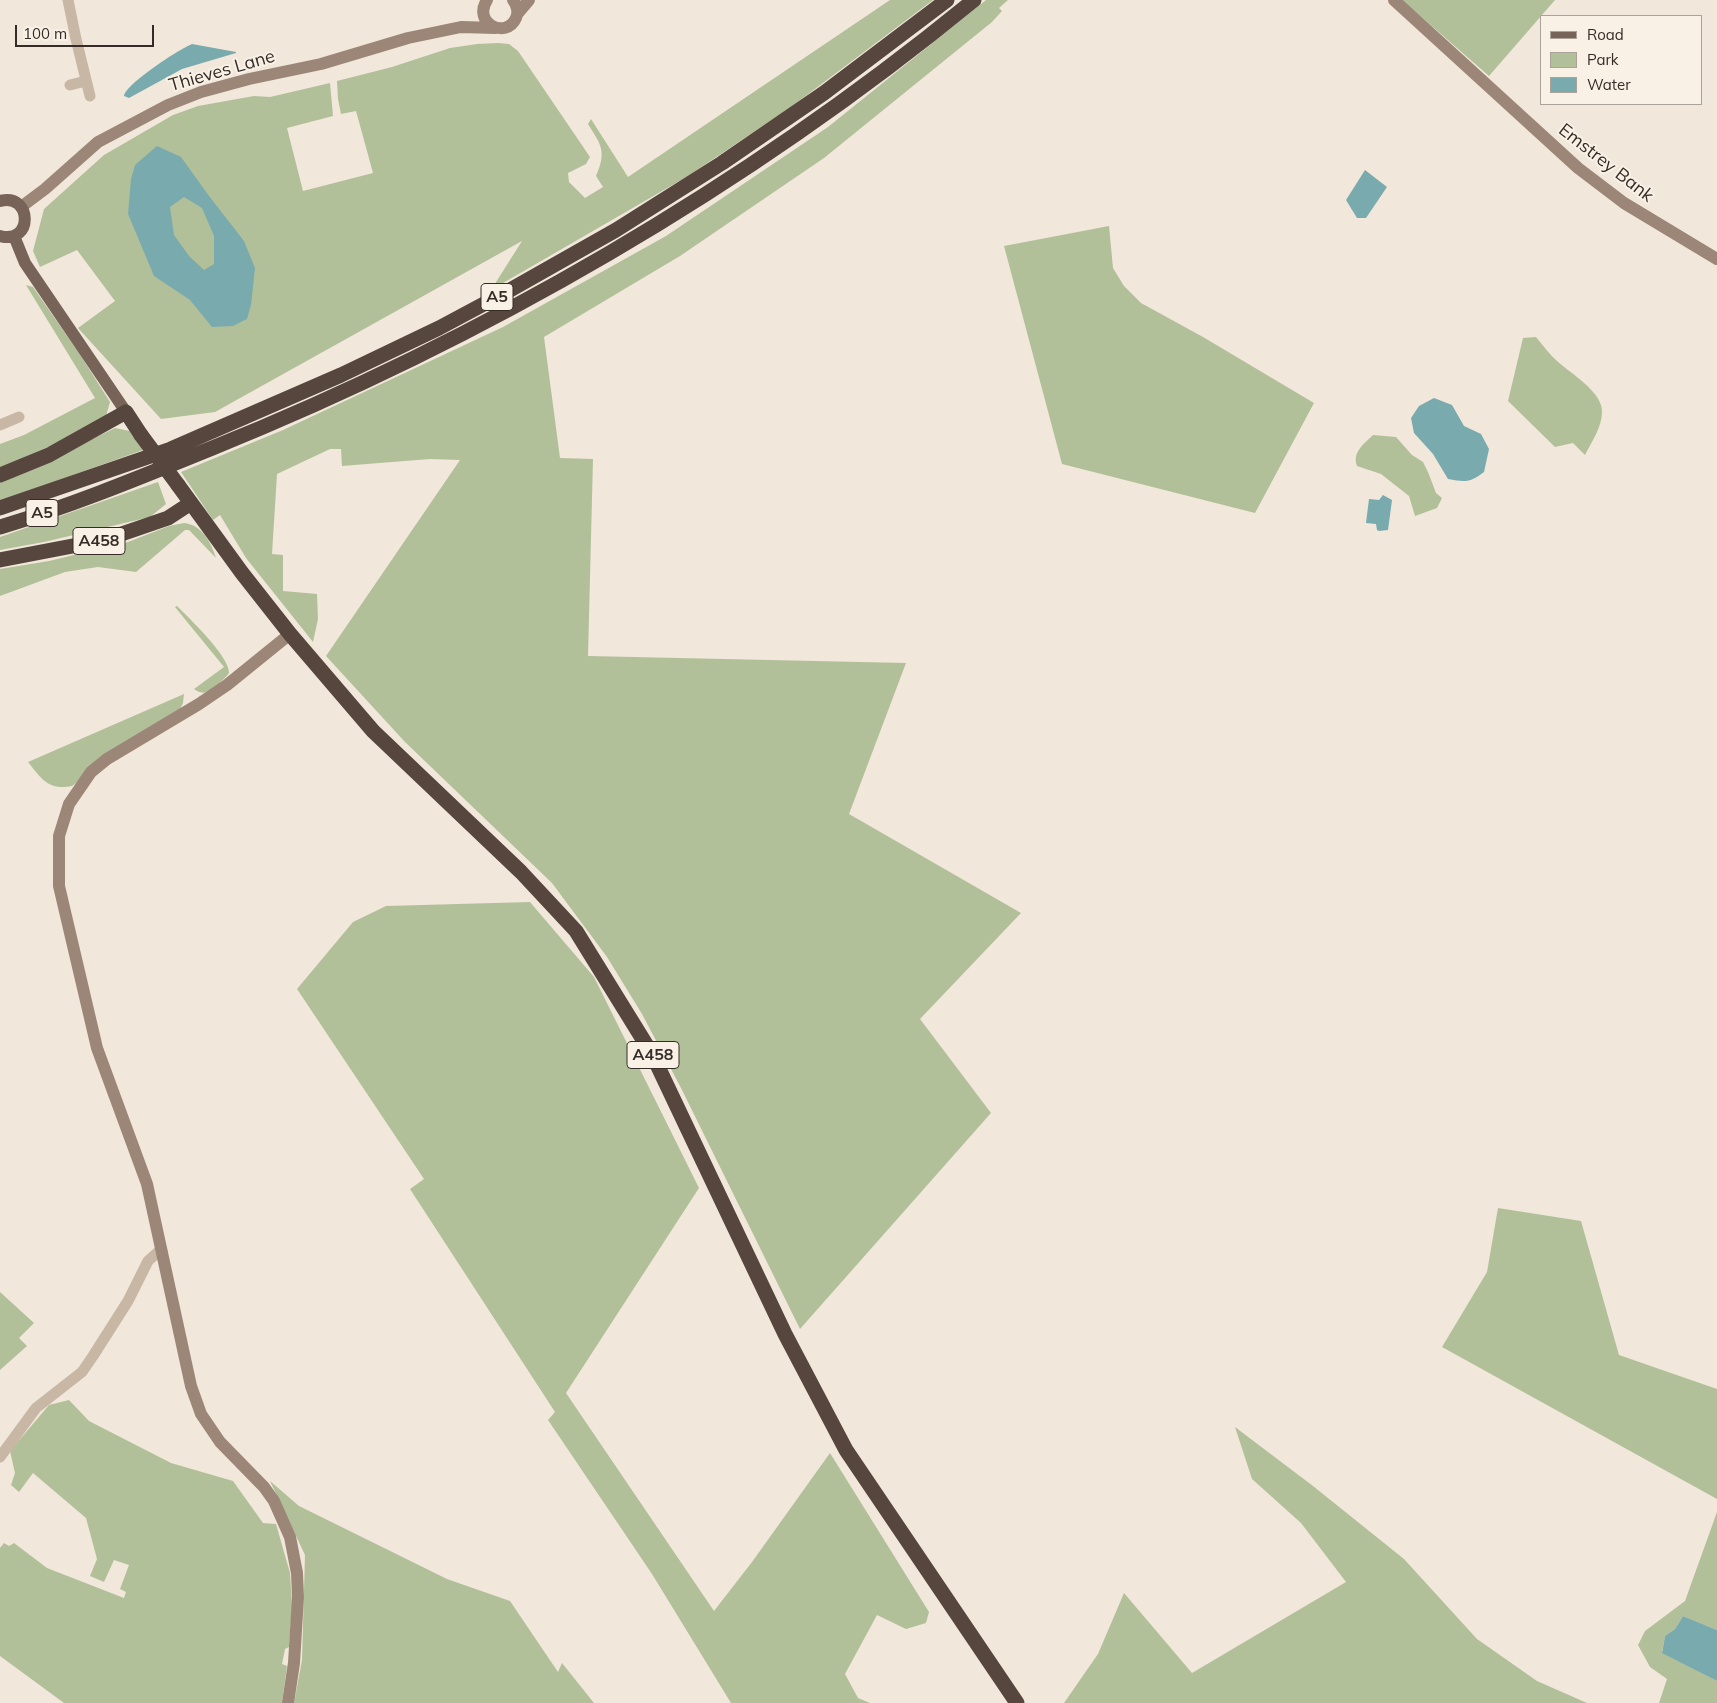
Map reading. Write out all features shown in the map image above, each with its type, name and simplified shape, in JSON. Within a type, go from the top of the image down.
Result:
[{"type":"highway","name":"A5","points":[[0,508],[171,449],[341,375],[439,328],[501,295],[616,230],[722,163],[824,93],[947,0]]},
{"type":"highway","name":"A5","points":[[0,527],[156,472],[320,404],[514,307],[623,244],[736,174],[839,103],[939,29],[974,0]]},
{"type":"highway","name":"A458","points":[[126,412],[242,573],[290,634],[373,731],[521,872],[576,931],[652,1054],[785,1334],[846,1450],[1017,1703]]},
{"type":"highway","points":[[0,475],[49,455],[126,412]]},
{"type":"highway","name":"A458","points":[[0,560],[112,538],[168,518],[191,503]]},
{"type":"main road","points":[[0,202],[10,200],[21,207],[24,212],[25,223],[19,233],[14,236],[0,236]]},
{"type":"main road","name":"A458","points":[[14,236],[25,263],[126,412]]},
{"type":"street","points":[[68,0],[90,96]]},
{"type":"street","points":[[513,0],[518,13]]},
{"type":"street","points":[[460,27],[503,28],[510,26],[529,0]]},
{"type":"street","name":"Emstrey Bank","points":[[1394,0],[1578,168],[1624,203],[1717,259]]},
{"type":"street","points":[[486,3],[485,20],[489,25],[496,28]]},
{"type":"street","points":[[460,27],[486,3]]},
{"type":"street","name":"Thieves Lane","points":[[21,207],[45,189],[98,142],[168,105],[201,92],[249,79],[321,64],[408,38],[460,27]]},
{"type":"street","points":[[70,85],[86,80]]},
{"type":"street","points":[[0,425],[19,417]]},
{"type":"street","points":[[288,1703],[294,1663],[298,1597],[297,1573],[290,1537],[274,1501],[264,1487],[220,1442],[201,1414],[191,1386],[147,1184],[97,1048],[59,886],[59,836],[69,804],[91,772],[107,759],[227,685],[290,634]]},
{"type":"street","points":[[0,1457],[36,1408],[82,1372],[128,1301],[148,1260],[162,1251]]},
{"type":"green space","points":[[890,0],[933,0],[791,107],[688,176],[491,290],[522,241],[215,412],[161,419],[78,328],[115,301],[77,250],[40,267],[33,251],[44,209],[104,155],[173,115],[198,106],[254,96],[270,97],[330,83],[333,116],[287,128],[303,191],[373,173],[356,111],[341,114],[337,81],[392,67],[450,48],[477,44],[509,44],[518,51],[590,157],[586,164],[568,173],[569,182],[585,198],[603,187],[596,176],[602,154],[599,143],[588,124],[591,119],[628,177]]},
{"type":"green space","points":[[986,0],[1008,0],[999,8],[1002,11],[992,22],[824,158],[680,256],[544,337],[560,458],[593,459],[588,656],[906,663],[849,814],[1021,913],[920,1019],[991,1113],[800,1329],[681,1088],[642,1014],[607,957],[552,883],[405,742],[326,656],[460,460],[430,459],[342,466],[341,449],[330,449],[277,474],[272,554],[283,555],[283,591],[317,594],[318,619],[313,642],[246,558],[220,515],[213,520],[181,472],[283,430],[503,327],[666,236],[828,127]]},
{"type":"green space","points":[[1402,0],[1555,0],[1489,76]]},
{"type":"green space","points":[[1109,226],[1113,268],[1124,286],[1141,303],[1203,337],[1314,403],[1255,513],[1062,464],[1004,246]]},
{"type":"green space","points":[[26,285],[33,287],[79,353],[110,402],[106,416],[69,438],[0,468],[0,444],[24,435],[95,398]]},
{"type":"green space","points":[[1536,337],[1554,358],[1592,390],[1601,405],[1602,418],[1585,455],[1573,443],[1555,447],[1508,401],[1523,338]]},
{"type":"green space","points":[[115,428],[130,431],[143,450],[0,501],[0,481],[21,474]]},
{"type":"green space","points":[[1373,435],[1396,437],[1412,455],[1423,462],[1436,493],[1442,498],[1437,508],[1415,516],[1409,496],[1381,474],[1357,466],[1357,452]]},
{"type":"green space","points":[[158,482],[166,504],[150,517],[44,542],[0,550],[0,537]]},
{"type":"green space","points":[[184,523],[196,527],[205,535],[216,558],[189,530],[185,530],[136,572],[98,567],[65,572],[0,596],[0,569],[49,561],[128,542],[169,526]]},
{"type":"green space","points":[[177,606],[208,638],[228,666],[229,673],[222,681],[204,693],[194,689],[224,667],[175,607]]},
{"type":"green space","points":[[184,694],[180,709],[72,786],[57,787],[51,785],[41,778],[28,762]]},
{"type":"green space","points":[[530,902],[594,977],[699,1188],[566,1393],[714,1611],[752,1562],[830,1453],[929,1612],[926,1623],[906,1629],[877,1615],[845,1674],[858,1698],[870,1703],[731,1703],[652,1574],[548,1420],[555,1412],[410,1189],[424,1179],[297,989],[353,922],[386,906]]},
{"type":"green space","points":[[1498,1208],[1581,1221],[1619,1355],[1717,1389],[1717,1499],[1442,1347],[1487,1272]]},
{"type":"green space","points":[[0,1292],[34,1323],[19,1338],[27,1346],[0,1370]]},
{"type":"green space","points":[[69,1400],[89,1421],[171,1463],[233,1481],[263,1523],[276,1524],[290,1573],[292,1605],[289,1647],[285,1649],[282,1664],[287,1666],[282,1703],[64,1703],[0,1656],[0,1548],[4,1543],[9,1546],[14,1543],[47,1568],[124,1598],[126,1592],[120,1589],[129,1565],[114,1560],[104,1582],[90,1576],[97,1559],[86,1518],[33,1473],[19,1492],[11,1485],[15,1473],[10,1451],[49,1405]]},
{"type":"green space","points":[[1235,1427],[1313,1486],[1404,1559],[1477,1639],[1537,1681],[1587,1703],[1064,1703],[1098,1654],[1124,1593],[1192,1673],[1346,1582],[1301,1523],[1252,1479]]},
{"type":"green space","points":[[270,1481],[299,1506],[447,1579],[510,1601],[558,1672],[562,1663],[594,1703],[294,1703],[302,1660],[305,1555]]},
{"type":"green space","points":[[1717,1512],[1717,1630],[1683,1616],[1675,1629],[1665,1636],[1662,1652],[1717,1681],[1717,1703],[1659,1703],[1667,1679],[1650,1667],[1638,1645],[1645,1631],[1685,1601]]},
{"type":"water","points":[[192,44],[236,53],[182,69],[129,98],[124,96],[127,90],[143,75]]},
{"type":"water","points":[[157,146],[181,157],[244,241],[255,268],[251,305],[247,319],[233,326],[212,327],[190,300],[154,276],[128,214],[131,179],[135,165]],"holes":[[[184,197],[202,208],[214,236],[214,264],[204,270],[189,256],[174,235],[170,207]]]},
{"type":"water","points":[[1365,170],[1387,187],[1366,218],[1357,218],[1346,200]]},
{"type":"water","points":[[1434,398],[1452,405],[1464,426],[1481,434],[1489,449],[1484,472],[1471,480],[1448,479],[1433,454],[1414,433],[1411,418],[1419,406]]},
{"type":"water","points":[[1383,495],[1392,500],[1388,530],[1379,531],[1376,524],[1366,523],[1369,499],[1379,500]]},
{"type":"water","points":[[1683,1616],[1717,1630],[1717,1681],[1662,1653],[1665,1636],[1675,1629]]}]
